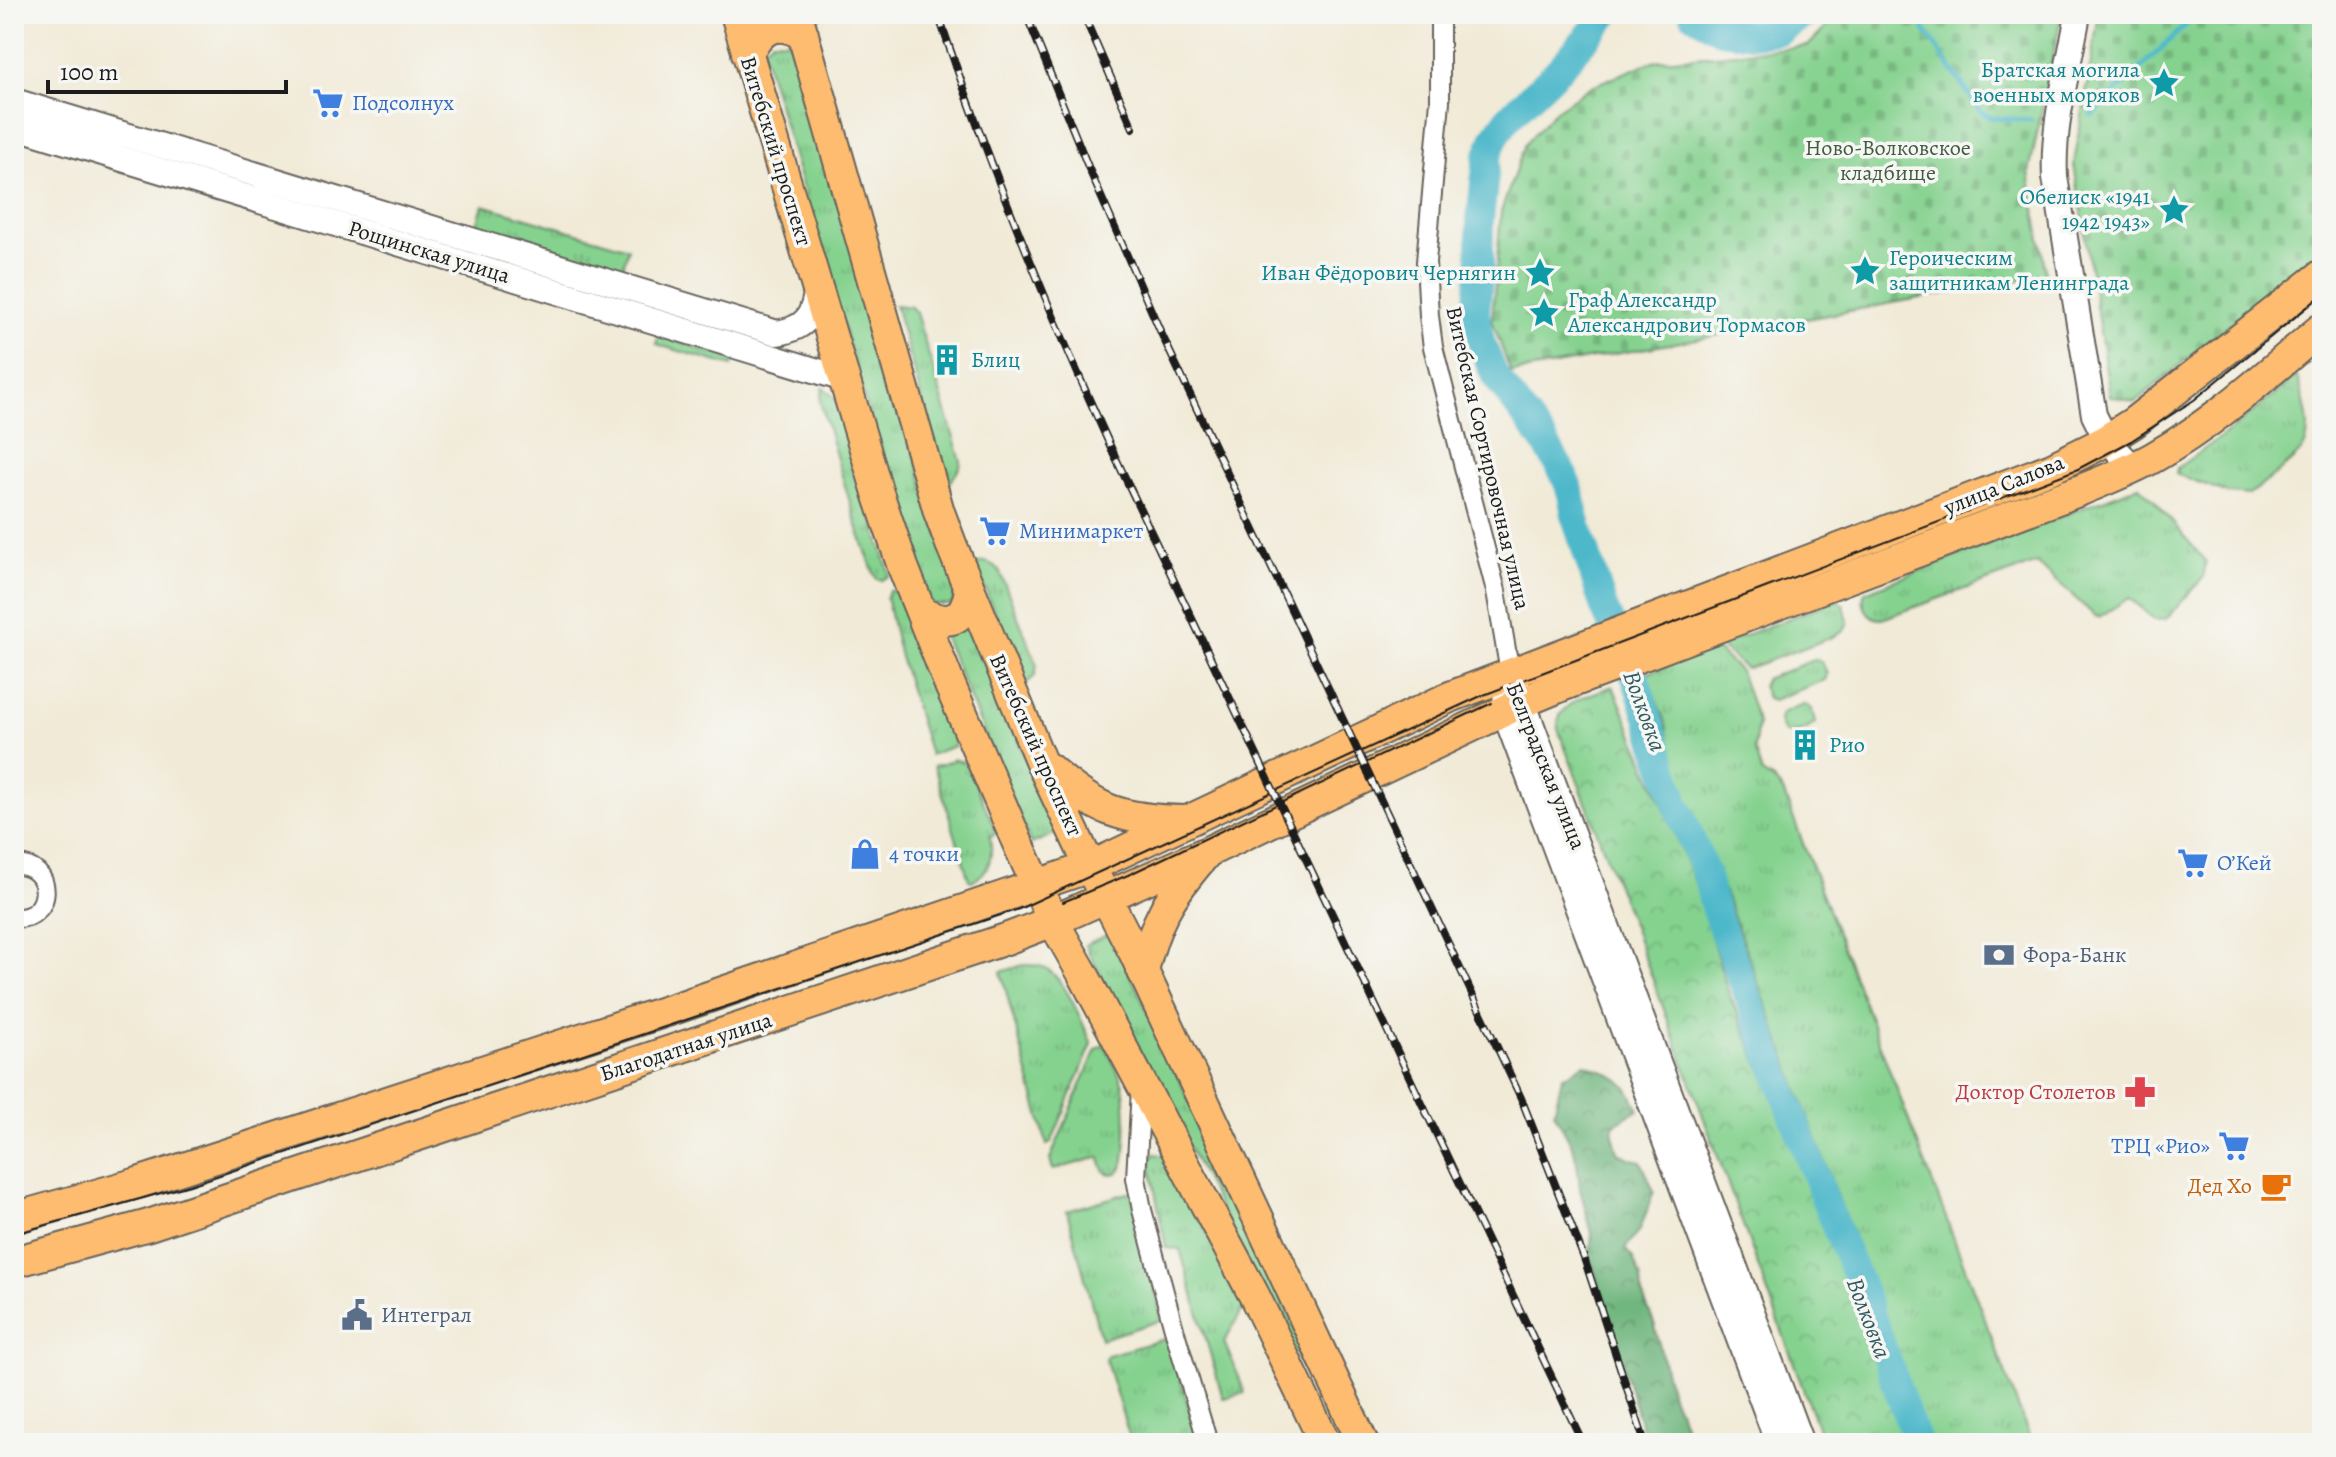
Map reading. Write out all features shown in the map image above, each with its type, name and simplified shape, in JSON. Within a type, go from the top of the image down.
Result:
[{"type":"main road","name":"Витебский проспект","points":[[736,14],[883,508],[980,757],[1053,921],[1254,1295],[1322,1436]]},
{"type":"main road","name":"Витебский проспект","points":[[800,24],[939,512],[970,592],[1040,760],[1143,972],[1363,1443]]},
{"type":"main road","points":[[747,53],[758,36],[767,29],[778,26],[791,28],[800,24]]},
{"type":"main road","name":"улица Салова","points":[[1651,636],[2052,468],[2106,439],[2140,418],[2322,275]]},
{"type":"main road","name":"улица Салова","points":[[1651,636],[2081,490],[2134,468],[2203,425],[2322,328]]},
{"type":"main road","points":[[922,613],[938,620],[951,620],[960,616],[967,606],[970,592]]},
{"type":"main road","points":[[1510,673],[1592,658],[1651,636]]},
{"type":"main road","points":[[1514,707],[1592,658]]},
{"type":"main road","name":"Благодатная улица","points":[[14,1218],[167,1174],[789,970],[1090,867],[1322,756],[1510,673]]},
{"type":"main road","name":"Благодатная улица","points":[[14,1262],[149,1225],[1006,939],[1207,852],[1514,707]]},
{"type":"main road","points":[[1040,760],[1082,796],[1112,812],[1148,819],[1187,821]]},
{"type":"main road","points":[[1143,972],[1160,916],[1207,852]]},
{"type":"main road","points":[[1322,1436],[1322,1420],[1331,1413],[1349,1412]]},
{"type":"street","name":"Витебская Сортировочная улица","points":[[1440,14],[1440,101],[1427,239],[1429,316],[1433,347],[1496,591],[1510,673]]},
{"type":"street","points":[[2078,14],[2056,131],[2055,177],[2094,415],[2106,439],[2134,468]]},
{"type":"street","name":"Рощинская улица","points":[[14,101],[777,333],[796,328],[809,318],[817,288]]},
{"type":"street","name":"Рощинская улица","points":[[14,126],[844,379]]},
{"type":"street","name":"Белградская улица","points":[[1510,673],[1514,707],[1570,892],[1778,1443]]},
{"type":"street","name":"Белградская улица","points":[[1514,707],[1801,1443]]},
{"type":"street","points":[[14,865],[33,868],[41,876],[45,897],[32,915],[14,918]]},
{"type":"street","points":[[1141,1086],[1136,1178],[1174,1329],[1208,1443]]},
{"type":"green space","name":"Ново-Волковское кладбище","points":[[1839,14],[2060,14],[2029,173],[2046,275],[1511,373],[1492,320],[1501,212],[1525,144],[1555,111],[1590,87],[1653,61],[1808,46]]},
{"type":"green space","points":[[2099,14],[2322,14],[2322,248],[2135,402],[2110,396],[2074,164]]},
{"type":"green space","points":[[772,40],[790,41],[956,591],[951,605],[930,604],[904,533],[762,49]]},
{"type":"green space","points":[[483,205],[628,248],[622,272],[476,228]]},
{"type":"green space","points":[[895,305],[911,307],[916,313],[961,461],[947,488]]},
{"type":"green space","points":[[658,336],[734,359],[732,366],[662,346],[656,343]]},
{"type":"green space","points":[[2297,376],[2306,410],[2307,437],[2302,451],[2280,471],[2249,495],[2228,493],[2176,474],[2177,468],[2231,430]]},
{"type":"green space","points":[[823,387],[834,397],[837,405],[890,575],[882,580],[874,574],[857,526],[821,405]]},
{"type":"green space","points":[[2139,486],[2206,562],[2203,578],[2166,619],[2155,620],[2129,598],[2099,617],[2095,616],[2037,563],[1882,619],[1873,617],[1864,606],[1865,592]]},
{"type":"green space","points":[[986,562],[999,570],[1037,664],[1035,676],[1026,684],[1023,684],[976,566]]},
{"type":"green space","points":[[893,590],[897,592],[955,736],[954,746],[930,755],[900,657],[886,597]]},
{"type":"green space","points":[[1837,600],[1844,605],[1848,622],[1844,631],[1830,638],[1746,669],[1719,645]]},
{"type":"green space","points":[[968,621],[1057,833],[1031,844],[941,630]]},
{"type":"green space","points":[[1714,647],[1740,671],[1758,724],[1754,749],[1762,773],[1783,791],[2032,1443],[1928,1443],[1709,851],[1692,818],[1671,754],[1666,724],[1646,674]]},
{"type":"green space","points":[[1816,659],[1822,662],[1827,674],[1825,680],[1773,700],[1767,698],[1762,686],[1765,679]]},
{"type":"green space","points":[[1613,686],[1694,880],[1729,994],[1769,1087],[1908,1443],[1823,1443],[1558,729],[1562,712],[1569,705]]},
{"type":"green space","points":[[1804,704],[1812,709],[1815,723],[1801,731],[1785,733],[1780,716]]},
{"type":"green space","points":[[955,759],[966,763],[997,833],[990,836],[991,856],[987,868],[972,881],[969,880],[934,766]]},
{"type":"green space","points":[[1111,933],[1330,1404],[1322,1407],[1085,945]]},
{"type":"green space","points":[[1023,965],[1043,967],[1059,980],[1092,1044],[1051,1143],[1047,1145],[1001,972]]},
{"type":"green space","points":[[1104,1045],[1120,1076],[1124,1093],[1126,1142],[1121,1169],[1115,1174],[1105,1172],[1099,1157],[1053,1170],[1050,1159],[1096,1050]]},
{"type":"green space","points":[[1585,1064],[1604,1071],[1624,1084],[1639,1110],[1614,1124],[1613,1135],[1618,1152],[1641,1161],[1654,1191],[1640,1230],[1625,1249],[1633,1258],[1641,1278],[1642,1294],[1655,1326],[1670,1391],[1692,1443],[1646,1443],[1590,1256],[1592,1233],[1573,1147],[1554,1112],[1562,1077]]},
{"type":"green space","points":[[1154,1154],[1166,1156],[1246,1304],[1224,1342],[1245,1393],[1223,1398],[1180,1249],[1166,1248],[1151,1170]]},
{"type":"green space","points":[[1131,1192],[1162,1320],[1101,1339],[1067,1211]]},
{"type":"green space","points":[[1164,1339],[1171,1345],[1199,1443],[1136,1443],[1130,1438],[1105,1358]]},
{"type":"waterway","name":"Волковка","points":[[1607,14],[1559,69],[1510,116],[1495,137],[1487,157],[1480,220],[1476,313],[1481,341],[1495,376],[1544,441],[1565,476],[1604,608],[1636,680],[1676,803],[1706,874],[1714,907],[1863,1292],[1917,1443]]},
{"type":"waterway","name":"Волковка","points":[[1693,14],[1721,30],[1752,34],[1779,31],[1806,14]]},
{"type":"waterway","points":[[1914,14],[1981,112],[1992,118],[2031,120]]},
{"type":"waterway","points":[[2092,115],[2197,14]]},
{"type":"tram line","points":[[14,1234],[190,1185],[1019,909],[1481,696],[2078,469],[2131,441],[2194,400],[2322,295]]},
{"type":"tram line","points":[[1063,902],[1128,875],[1492,703]]},
{"type":"railway","points":[[938,14],[1019,234],[1112,450],[1583,1443]]},
{"type":"railway","points":[[1026,14],[1089,169],[1162,335],[1521,1098],[1584,1258],[1645,1443]]},
{"type":"railway","points":[[1083,14],[1133,128]]},
{"type":"place","name":"Братская могила военных моряков","points":[[2164,83]]},
{"type":"place","name":"Подсолнух","points":[[328,103]]},
{"type":"place","name":"Обелиск «1941 1942 1943»","points":[[2174,210]]},
{"type":"place","name":"Героическим защитникам Ленинграда","points":[[1865,271]]},
{"type":"place","name":"Иван Фёдорович Чернягин","points":[[1540,273]]},
{"type":"place","name":"Граф Александр Александрович Тормасов","points":[[1544,313]]},
{"type":"place","name":"Блиц","points":[[947,360]]},
{"type":"place","name":"Минимаркет","points":[[995,531]]},
{"type":"place","name":"Рио","points":[[1805,745]]},
{"type":"place","name":"4 точки","points":[[865,854]]},
{"type":"place","name":"О’Кей","points":[[2193,863]]},
{"type":"place","name":"Фора-Банк","points":[[1999,955]]},
{"type":"place","name":"Доктор Столетов","points":[[2140,1092]]},
{"type":"place","name":"ТРЦ «Рио»","points":[[2234,1146]]},
{"type":"place","name":"Дед Хо","points":[[2276,1186]]},
{"type":"place","name":"Интеграл","points":[[357,1315]]}]
